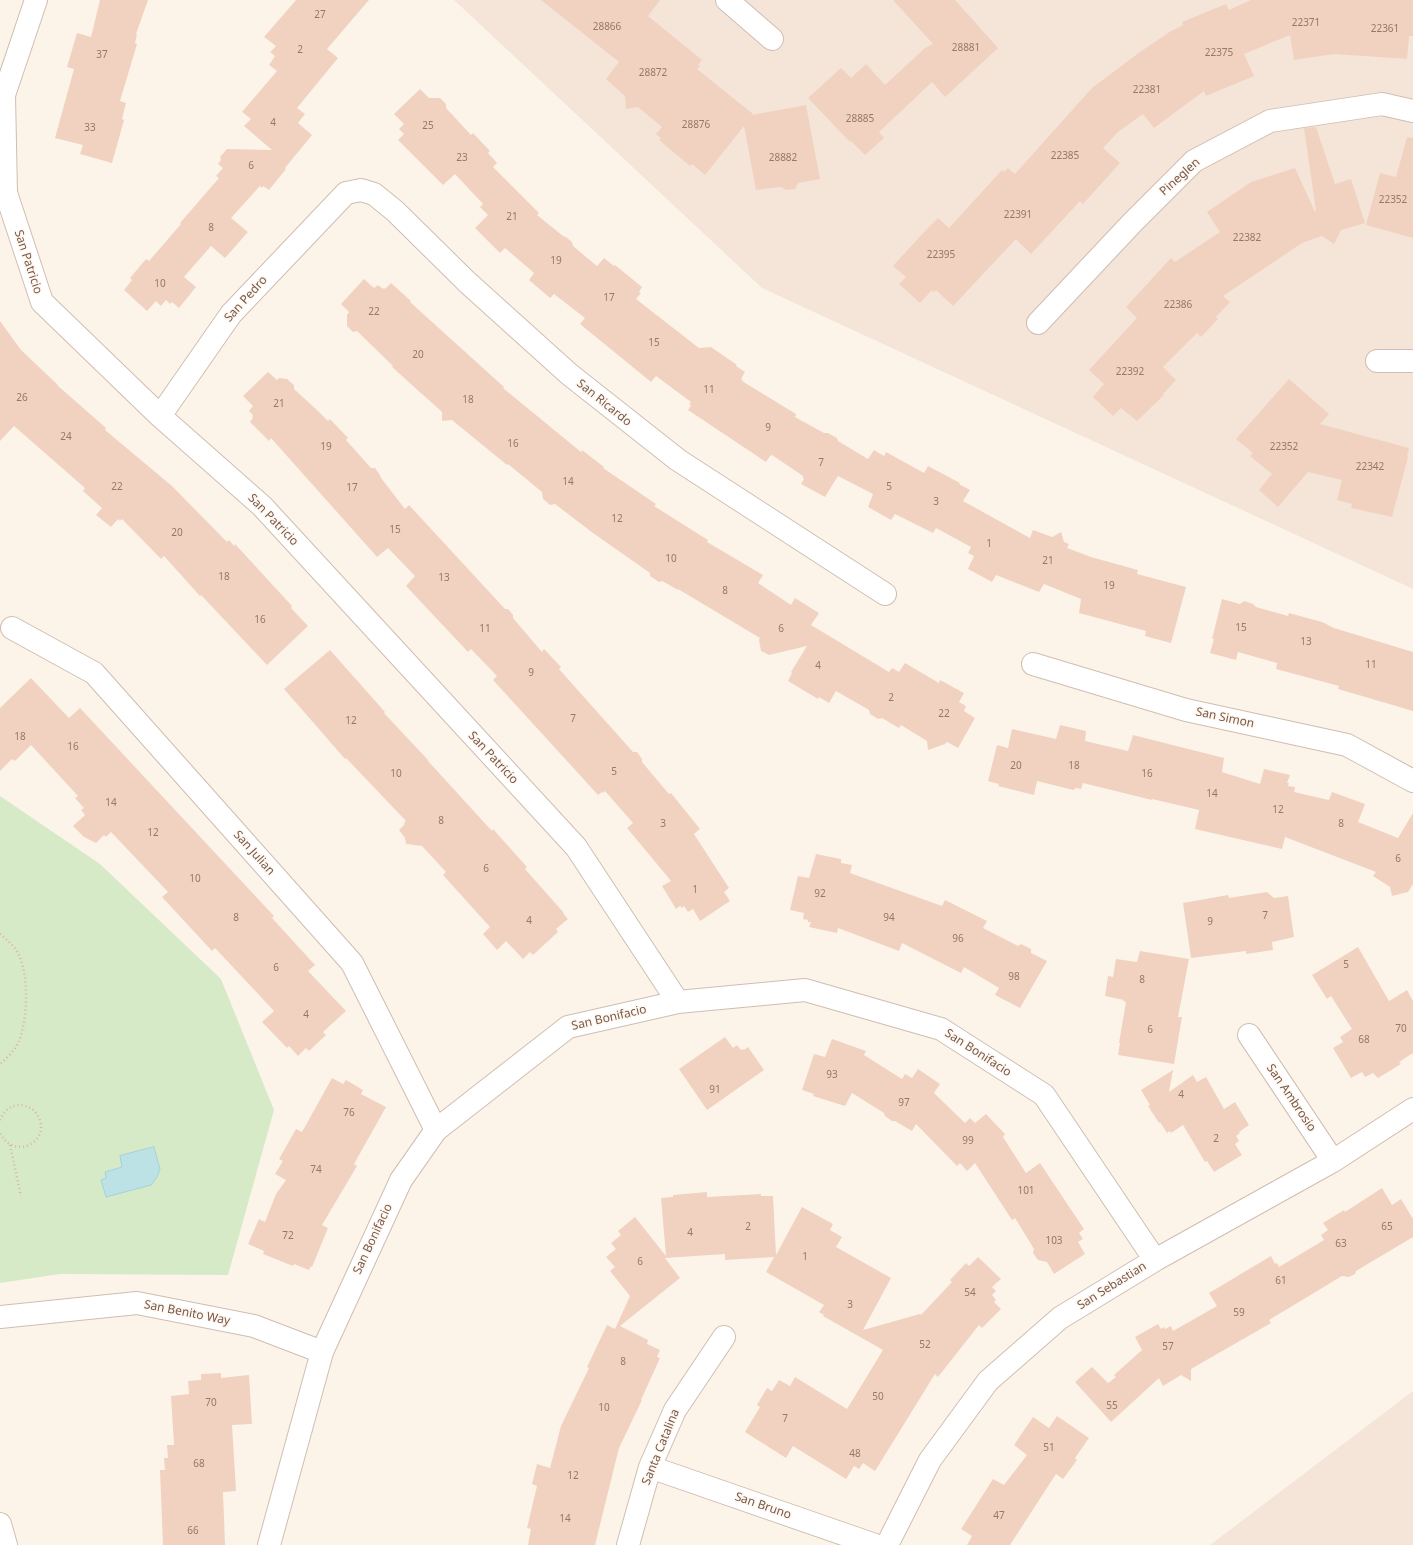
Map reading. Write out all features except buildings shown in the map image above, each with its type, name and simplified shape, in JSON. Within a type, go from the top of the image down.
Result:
[{"type":"street","name":"San Patricio","points":[[36,0],[4,95],[6,193],[42,302],[160,416],[262,506],[576,847],[678,1002]]},
{"type":"street","points":[[727,0],[772,39]]},
{"type":"street","name":"Pineglen","points":[[1038,323],[1132,223],[1194,161],[1270,121],[1382,104],[1413,111]]},
{"type":"street","name":"San Ricardo","points":[[346,193],[361,190],[374,194],[395,211],[467,282],[569,374],[621,417],[678,460],[885,594]]},
{"type":"street","name":"San Pedro","points":[[160,416],[231,314],[346,193]]},
{"type":"street","points":[[1377,361],[1413,361]]},
{"type":"street","name":"San Julian","points":[[12,628],[94,673],[352,963],[436,1130]]},
{"type":"street","name":"San Simon","points":[[1033,664],[1186,710],[1347,745],[1413,781]]},
{"type":"street","name":"San Bonifacio","points":[[269,1545],[322,1352],[401,1180],[436,1130],[568,1027],[678,1002],[805,990],[941,1029],[1044,1096],[1155,1260]]},
{"type":"street","name":"San Ambrosio","points":[[1249,1035],[1333,1161]]},
{"type":"street","name":"San Sebastian","points":[[887,1545],[930,1460],[988,1381],[1060,1318],[1155,1260],[1333,1161],[1413,1109]]},
{"type":"street","name":"San Benito Way","points":[[0,1318],[137,1303],[254,1326],[322,1352]]},
{"type":"street","name":"Santa Catalina","points":[[628,1545],[650,1467],[675,1410],[724,1337]]},
{"type":"street","name":"San Bruno","points":[[650,1467],[875,1545]]},
{"type":"street","points":[[0,1524],[6,1545]]},
{"type":"path","points":[[0,934],[19,954],[24,972],[26,998],[24,1023],[18,1043],[0,1064]]},
{"type":"path","points":[[0,1120],[7,1109],[15,1105],[23,1105],[31,1108],[37,1113],[41,1121],[39,1137],[26,1147],[10,1145],[2,1140],[0,1133]]},
{"type":"path","points":[[10,1145],[21,1196]]},
{"type":"shaded area","points":[[454,0],[1413,0],[1413,589],[762,288]]},
{"type":"shaded area","points":[[1413,1391],[1413,1545],[1210,1545]]},
{"type":"green space","points":[[0,796],[100,864],[221,979],[274,1110],[228,1275],[60,1274],[0,1283]]},
{"type":"water","points":[[154,1147],[160,1169],[157,1177],[151,1185],[106,1197],[101,1180],[106,1178],[105,1172],[122,1167],[120,1156]]}]
